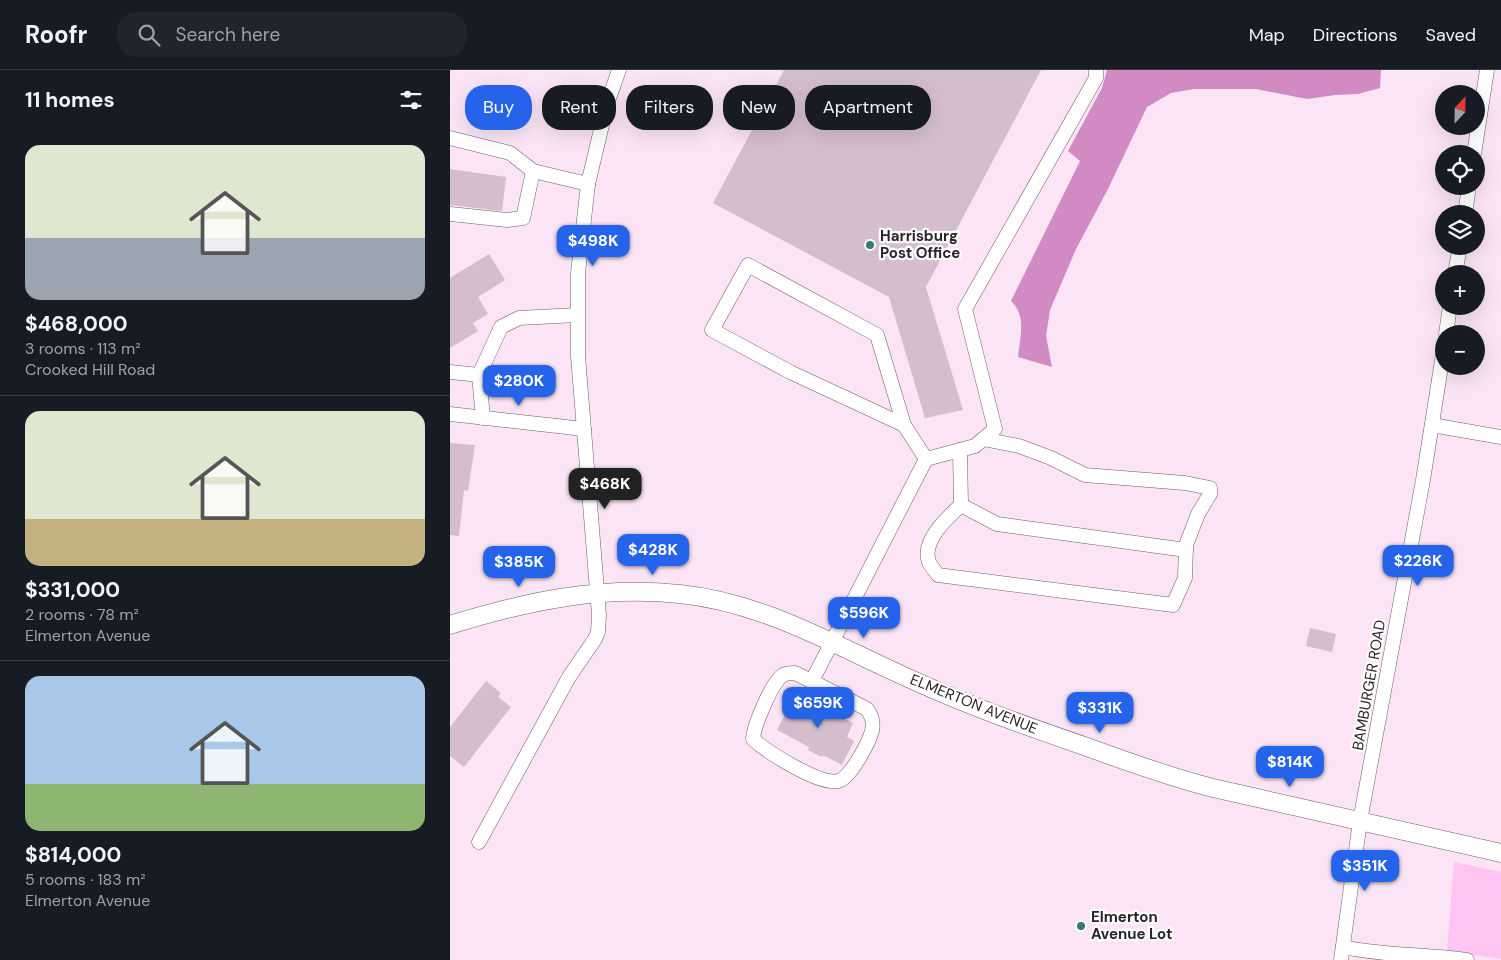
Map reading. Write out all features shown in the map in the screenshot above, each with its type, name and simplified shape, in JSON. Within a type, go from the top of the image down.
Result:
[{"type":"main road","name":"ELMERTON AVENUE","points":[[450,625],[526,603],[597,592],[626,591],[682,594],[732,604],[779,618],[977,708],[1160,772],[1213,788],[1501,853]]},
{"type":"street","points":[[479,842],[568,678],[595,639],[599,624],[577,315],[581,231],[588,184],[607,104],[620,70]]},
{"type":"street","points":[[812,681],[926,459],[975,446],[995,429],[965,309],[1096,78],[1096,70]]},
{"type":"street","points":[[1475,145],[1487,70]]},
{"type":"street","points":[[450,138],[510,153],[533,171],[588,184]]},
{"type":"street","points":[[450,214],[506,220],[522,218],[533,171]]},
{"type":"street","points":[[904,425],[790,372],[712,330],[748,265],[877,335],[904,425],[926,459]]},
{"type":"street","points":[[483,418],[479,375],[501,327],[519,318],[577,315]]},
{"type":"street","points":[[450,372],[479,375]]},
{"type":"street","name":"BAMBURGER ROAD","points":[[1342,954],[1360,821],[1440,375]]},
{"type":"street","points":[[450,414],[584,430]]},
{"type":"street","points":[[1432,425],[1501,437]]},
{"type":"street","points":[[961,505],[945,518],[928,551],[929,561],[938,575],[1173,605],[1185,578],[1186,550],[1198,514],[1210,494],[1210,488],[1185,483],[1085,475],[1019,446],[983,439]]},
{"type":"street","points":[[960,450],[961,505]]},
{"type":"street","points":[[961,505],[997,524],[1186,550]]},
{"type":"street","points":[[795,673],[812,681],[867,709],[873,718],[872,731],[855,764],[847,776],[840,781],[826,781],[764,749],[753,739],[753,729],[778,680],[785,674],[795,673]]},
{"type":"street","points":[[1342,954],[1431,955],[1467,960]]},
{"type":"shaded area","points":[[1107,70],[1381,70],[1380,88],[1358,94],[1307,99],[1256,89],[1194,89],[1171,93],[1147,107],[1107,191],[1076,249],[1050,310],[1046,336],[1052,367],[1018,357],[1021,320],[1016,307],[1011,301],[1080,161],[1068,151],[1102,88]]},
{"type":"shaded area","points":[[1454,862],[1501,872],[1501,959],[1447,951]]},
{"type":"building","name":"Harrisburg Post Office","points":[[784,70],[1041,70],[926,287],[963,410],[925,418],[889,297],[713,203],[752,130],[795,130],[795,85],[776,85]]},
{"type":"building","points":[[450,169],[506,177],[502,211],[450,205]]},
{"type":"building","points":[[489,254],[505,280],[478,297],[488,314],[473,323],[478,331],[450,348],[450,278]]},
{"type":"building","points":[[450,443],[475,445],[468,491],[464,490],[459,536],[450,535]]},
{"type":"building","points":[[1310,628],[1336,634],[1332,652],[1306,646]]},
{"type":"building","points":[[486,681],[501,693],[498,697],[511,707],[464,767],[450,756],[450,727]]},
{"type":"building","points":[[796,693],[853,723],[847,737],[854,741],[842,765],[808,750],[809,747],[777,730]]},
{"type":"place","name":"Harrisburg Post Office","points":[[870,245]]},
{"type":"place","name":"Elmerton Avenue Lot","points":[[1081,926]]}]
